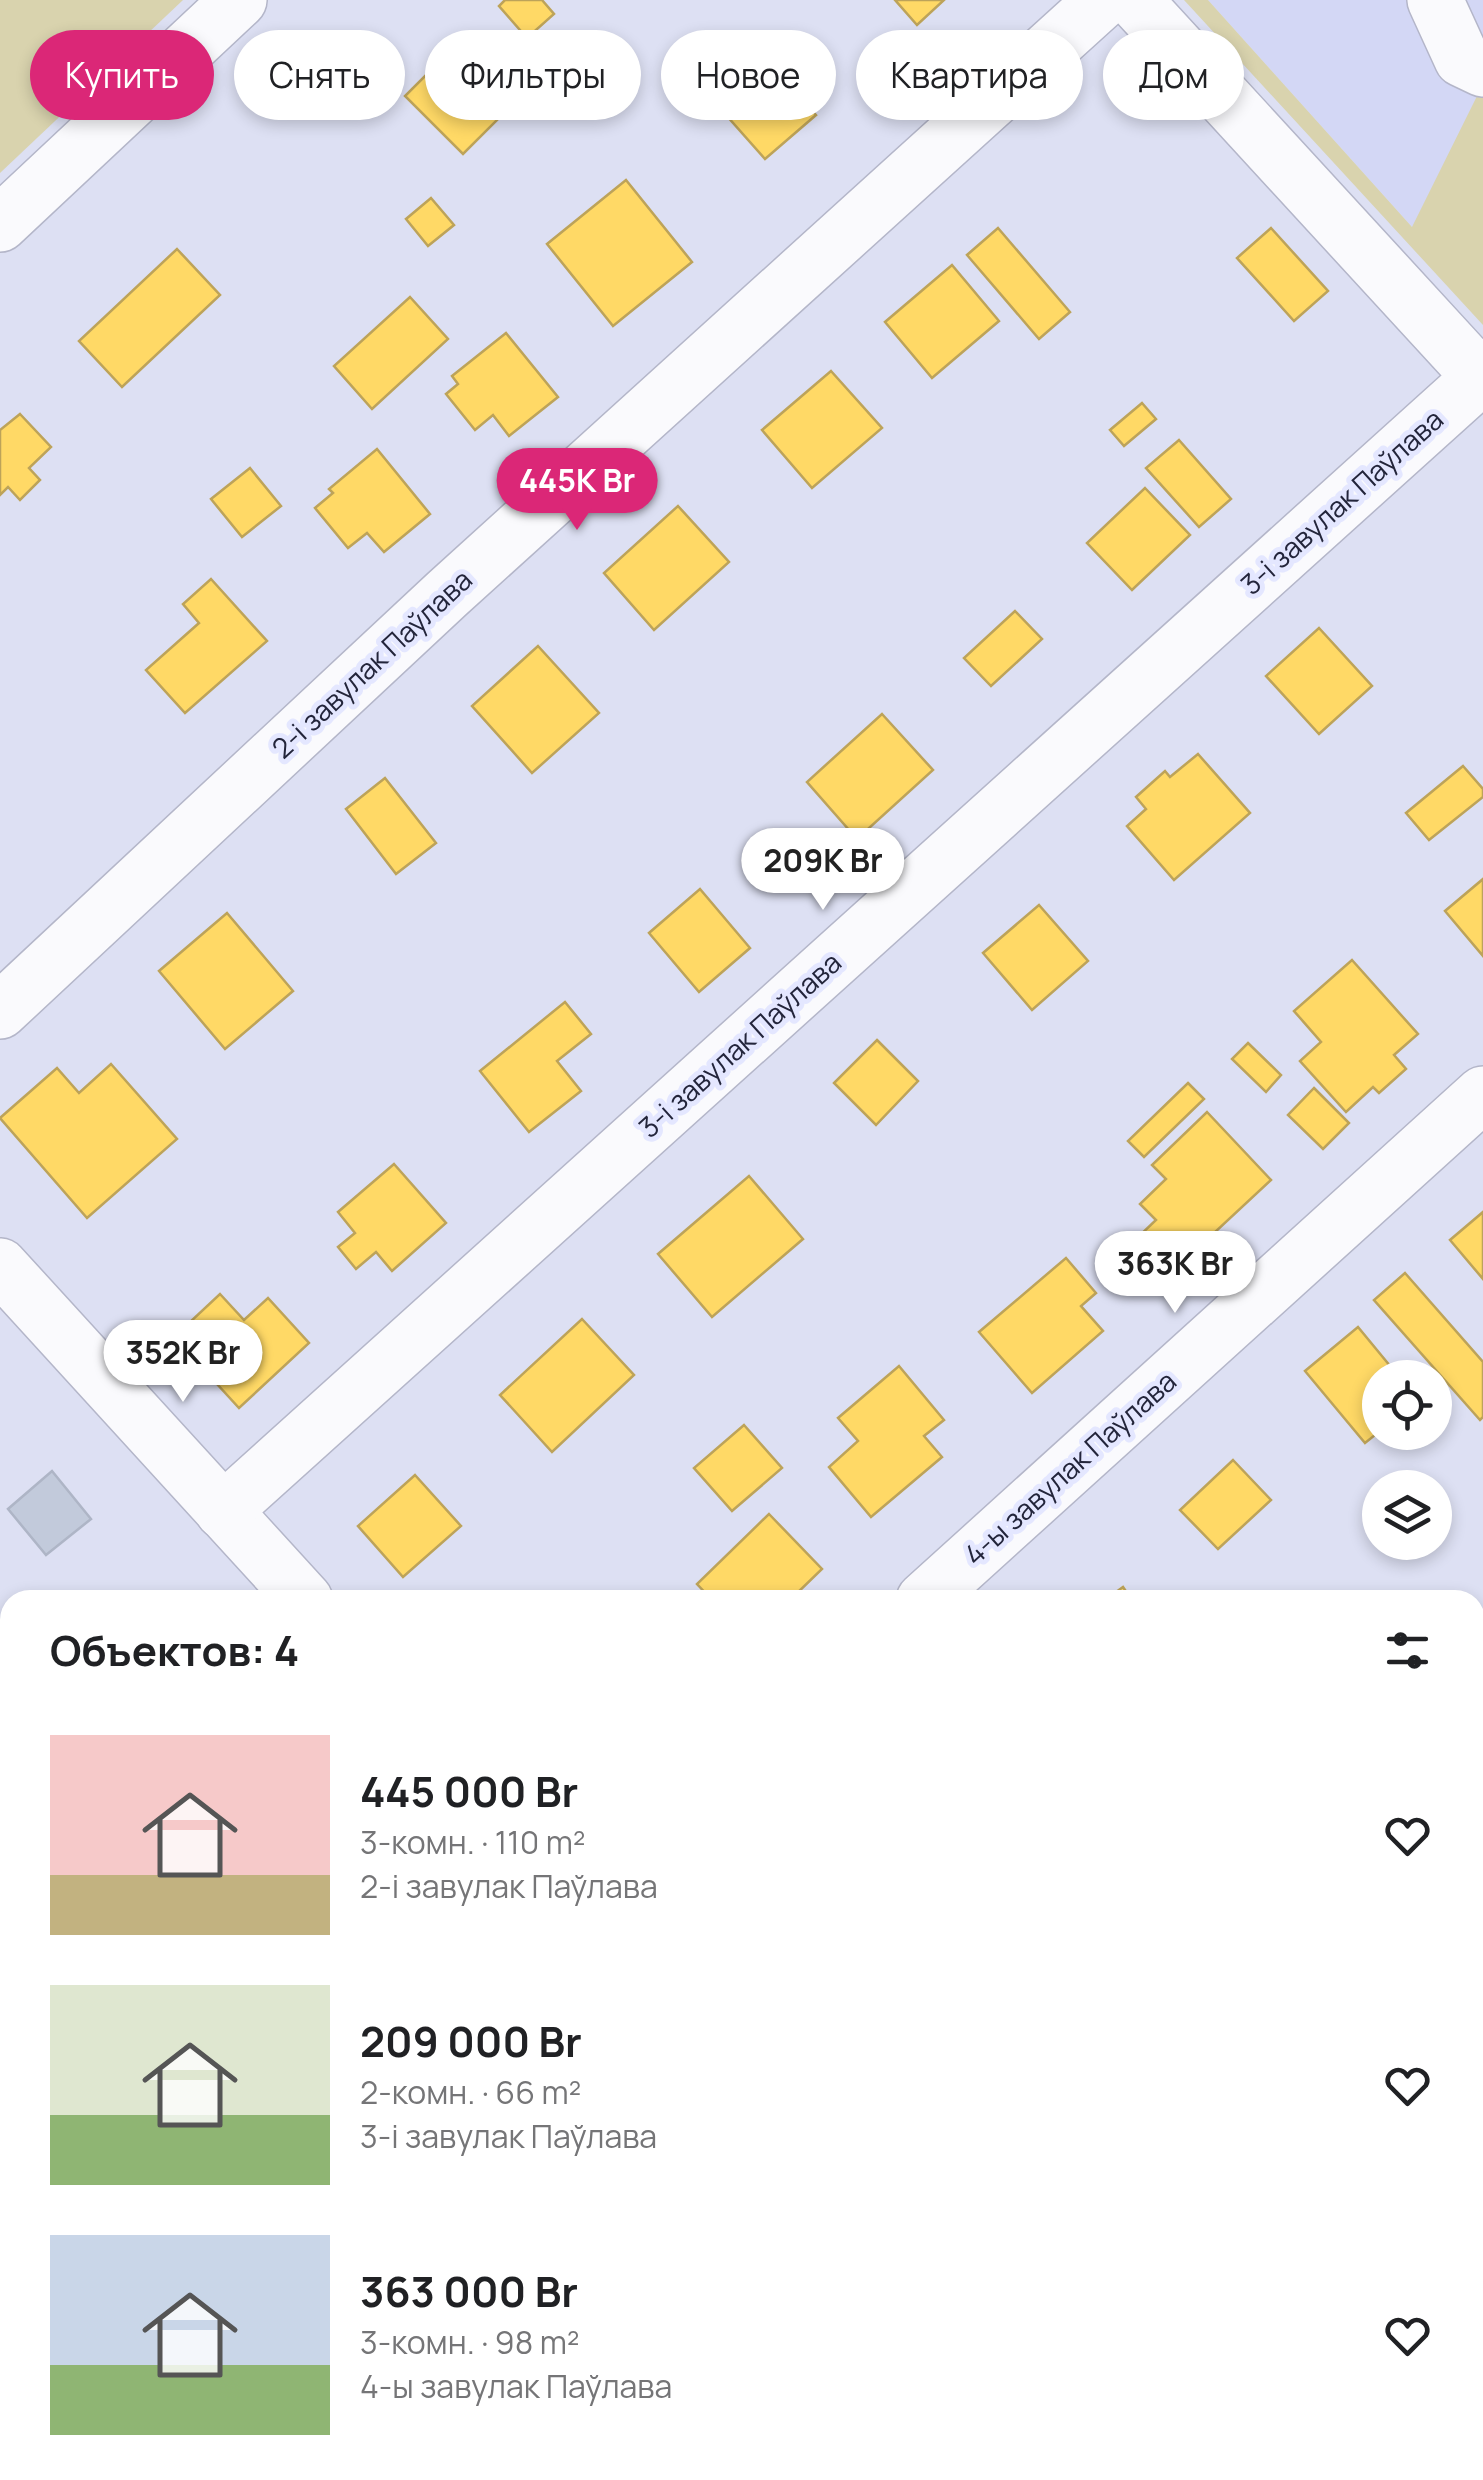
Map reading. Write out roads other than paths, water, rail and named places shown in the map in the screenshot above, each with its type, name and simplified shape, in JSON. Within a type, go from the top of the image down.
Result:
[{"type":"street","points":[[0,224],[238,0]]},
{"type":"street","name":"2-і завулак Паўлава","points":[[0,1011],[447,594],[1103,0]]},
{"type":"street","points":[[1134,0],[1482,379]]},
{"type":"street","points":[[1434,0],[1462,59],[1483,69]]},
{"type":"street","name":"3-і завулак Паўлава","points":[[223,1512],[1482,379]]},
{"type":"street","name":"4-ы завулак Паўлава","points":[[935,1590],[1483,1094]]},
{"type":"street","points":[[0,1266],[296,1590]]}]
